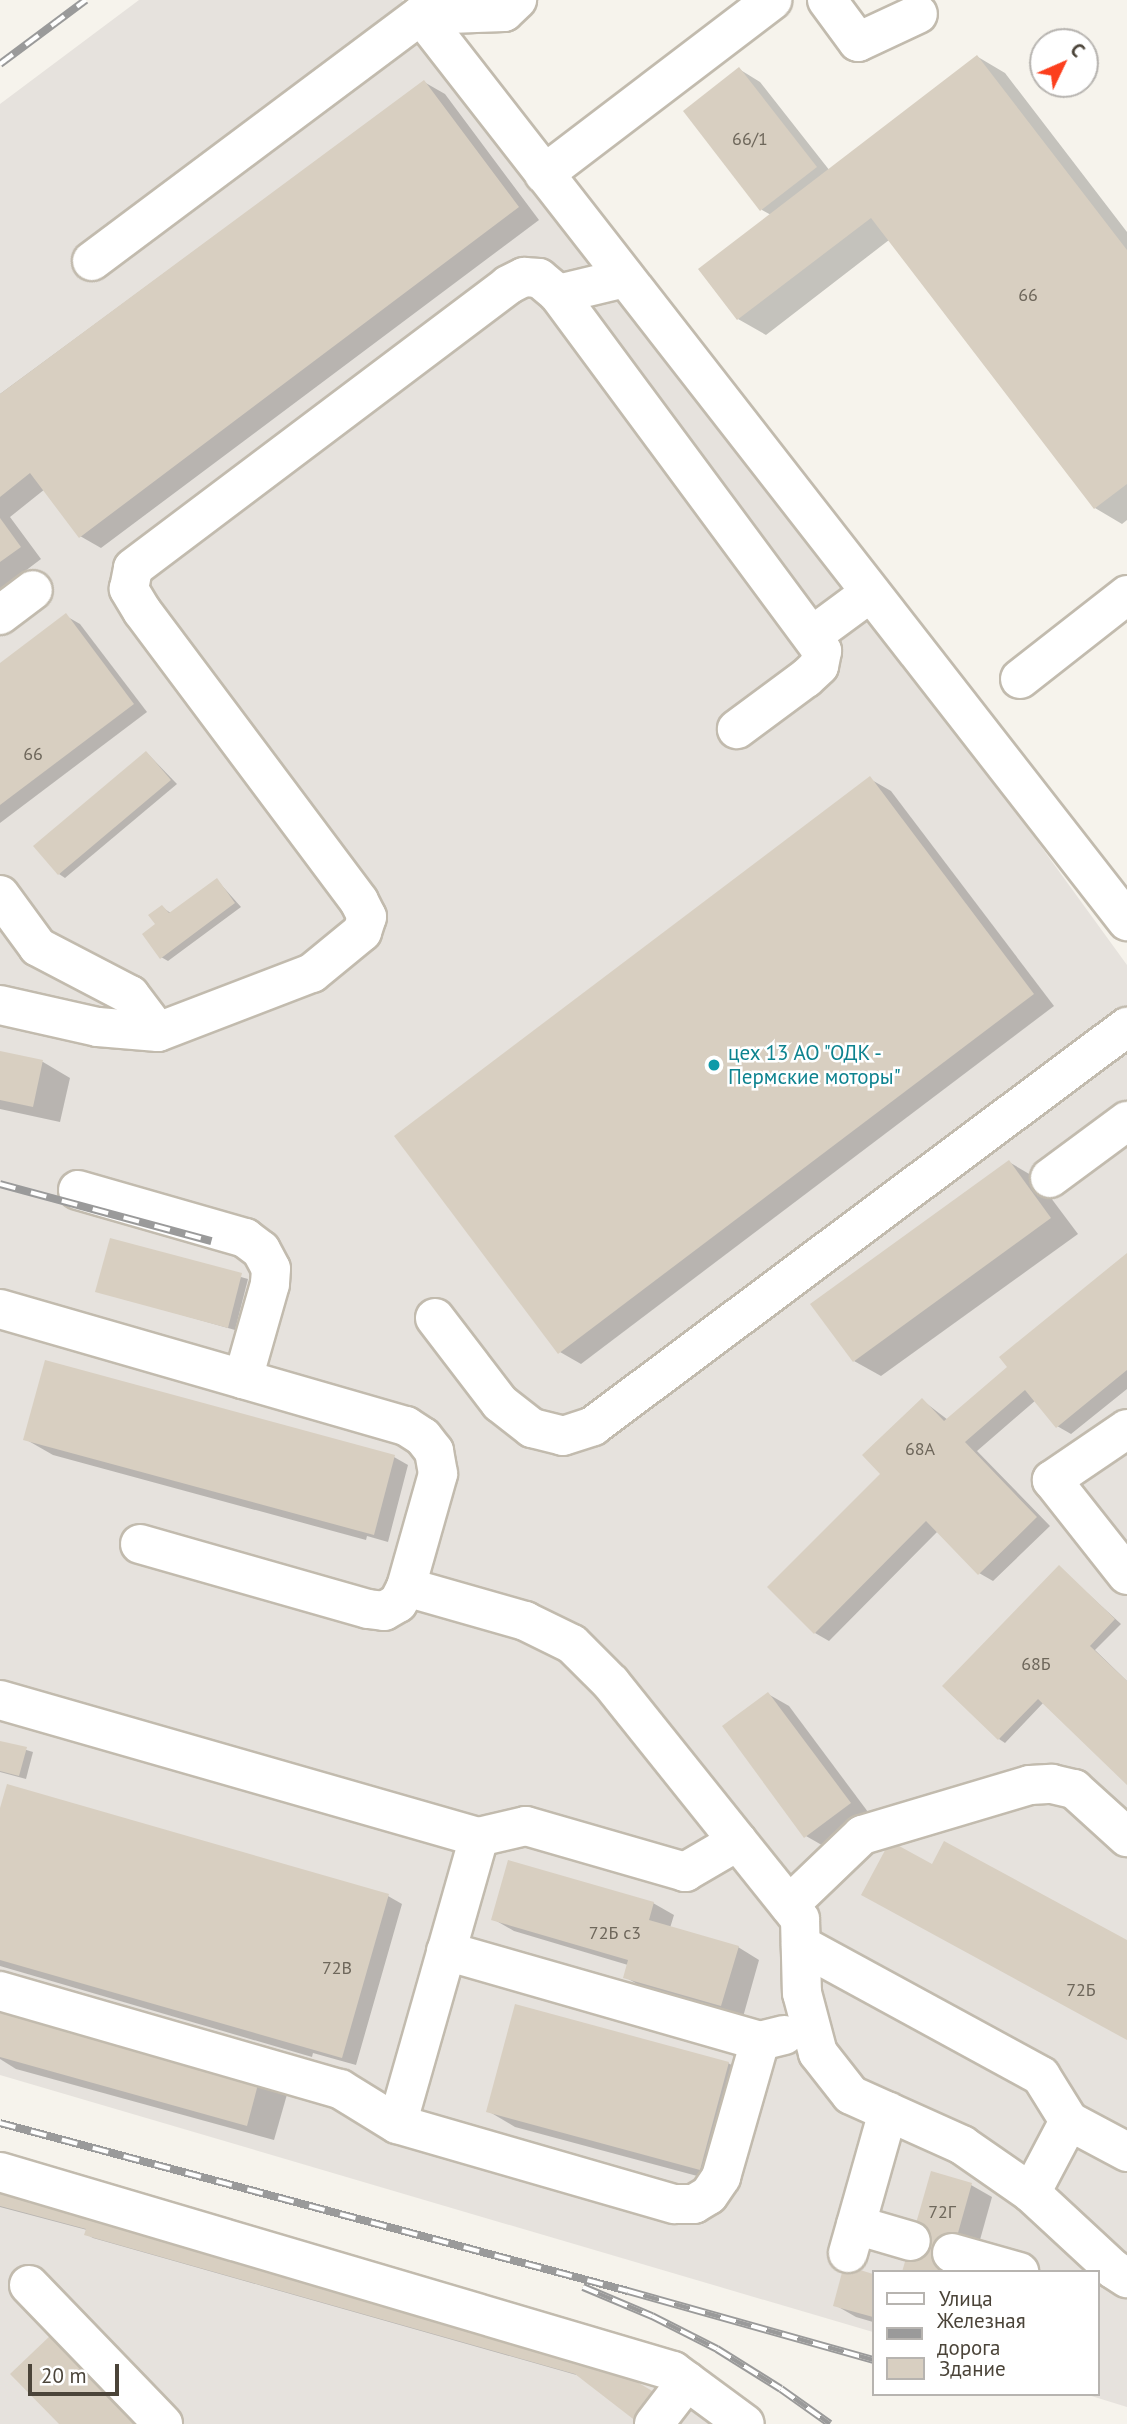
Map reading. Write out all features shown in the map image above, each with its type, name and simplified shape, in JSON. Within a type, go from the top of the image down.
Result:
[{"type":"lane","points":[[92,261],[421,15],[504,12],[517,0]]},
{"type":"lane","points":[[544,174],[772,0]]},
{"type":"lane","points":[[827,0],[858,42],[918,15]]},
{"type":"lane","points":[[421,15],[1127,921]]},
{"type":"lane","points":[[0,1005],[98,1027],[158,1032],[312,973],[351,944],[362,932],[367,917],[359,901],[142,611],[130,589],[133,568],[508,285],[524,277],[540,278],[558,294],[813,635],[822,651],[819,666],[737,729]]},
{"type":"lane","points":[[558,294],[625,278]]},
{"type":"lane","points":[[0,615],[33,590]]},
{"type":"lane","points":[[813,635],[870,593]]},
{"type":"lane","points":[[1020,680],[1127,595]]},
{"type":"lane","points":[[0,895],[38,947],[130,995],[158,1032]]},
{"type":"lane","points":[[435,1318],[500,1404],[532,1428],[563,1436],[593,1426],[1127,1027]]},
{"type":"lane","points":[[1050,1178],[1127,1121]]},
{"type":"lane","points":[[78,1190],[245,1238],[261,1250],[271,1269],[270,1284],[243,1379]]},
{"type":"lane","points":[[0,1309],[406,1426],[423,1437],[434,1451],[438,1474],[406,1587],[398,1603],[384,1611],[368,1609],[141,1544]]},
{"type":"lane","points":[[1127,1429],[1052,1480],[1127,1575]]},
{"type":"lane","points":[[406,1587],[525,1621],[572,1644],[611,1683],[800,1919],[802,1993],[818,2053],[851,2095],[962,2145],[1031,2193],[1112,2276]]},
{"type":"lane","points":[[0,1700],[479,1837],[526,1826],[685,1871],[738,1842]]},
{"type":"lane","points":[[789,1905],[862,1835],[1030,1785],[1052,1784],[1074,1789],[1127,1837]]},
{"type":"lane","points":[[397,2124],[479,1837]]},
{"type":"lane","points":[[801,1945],[1041,2076],[1069,2121],[1127,2152]]},
{"type":"lane","points":[[446,1951],[760,2041],[811,2028]]},
{"type":"lane","points":[[0,1991],[340,2089],[397,2124],[675,2204],[694,2204],[709,2195],[721,2177],[760,2041]]},
{"type":"lane","points":[[888,2112],[852,2239],[911,2241]]},
{"type":"lane","points":[[1031,2193],[1069,2121]]},
{"type":"lane","points":[[0,2172],[673,2371],[745,2424]]},
{"type":"lane","points":[[952,2253],[1012,2270]]},
{"type":"lane","points":[[29,2285],[163,2424]]},
{"type":"lane","points":[[654,2424],[688,2381]]},
{"type":"shaded area","points":[[139,0],[402,0],[834,561],[1127,965],[1127,2407],[1091,2396],[1099,2396],[1099,2270],[872,2270],[872,2332],[0,2075],[0,104]]},
{"type":"shaded area","points":[[0,2155],[491,2300],[738,2424],[0,2424]]},
{"type":"building","points":[[977,55],[1127,250],[1127,484],[1094,509],[871,218],[737,320],[698,269]]},
{"type":"building","points":[[739,67],[817,167],[760,211],[683,111]]},
{"type":"building","points":[[424,80],[519,207],[79,538],[30,473],[0,497],[0,394]]},
{"type":"building","points":[[0,518],[21,547],[0,562]]},
{"type":"building","points":[[66,613],[134,704],[0,805],[0,663]]},
{"type":"building","points":[[146,751],[171,780],[58,875],[33,846]]},
{"type":"building","name":"цех 13 АО \"ОДК - Пермские моторы\"","points":[[870,776],[1034,994],[558,1354],[394,1136]]},
{"type":"building","points":[[217,878],[235,903],[160,959],[142,934],[155,924],[148,915],[162,905],[169,913]]},
{"type":"building","points":[[0,1051],[43,1060],[33,1107],[0,1100]]},
{"type":"building","points":[[1009,1160],[1051,1218],[853,1362],[810,1304]]},
{"type":"building","points":[[110,1238],[242,1273],[228,1328],[95,1292]]},
{"type":"building","points":[[1127,1253],[1127,1370],[1056,1428],[1025,1390],[965,1442],[1037,1517],[978,1575],[926,1521],[814,1634],[767,1587],[880,1474],[862,1455],[922,1398],[944,1421],[1007,1367],[999,1357]]},
{"type":"building","points":[[45,1360],[395,1455],[374,1535],[23,1440]]},
{"type":"building","points":[[1059,1565],[1115,1619],[1090,1646],[1127,1681],[1127,1785],[1038,1699],[998,1740],[942,1686]]},
{"type":"building","points":[[768,1692],[851,1803],[804,1838],[722,1726]]},
{"type":"building","points":[[0,1741],[27,1747],[19,1776],[0,1771]]},
{"type":"building","points":[[7,1784],[389,1894],[342,2058],[0,1960],[0,1808]]},
{"type":"building","points":[[890,1841],[932,1864],[944,1841],[1127,1940],[1127,2040],[861,1895]]},
{"type":"building","points":[[508,1860],[654,1902],[649,1920],[739,1946],[721,2006],[623,1978],[628,1960],[491,1920]]},
{"type":"building","points":[[515,2004],[729,2062],[700,2170],[486,2112]]},
{"type":"building","points":[[0,2006],[261,2073],[247,2126],[0,2057]]},
{"type":"building","points":[[931,2171],[972,2183],[948,2270],[903,2270]]},
{"type":"building","points":[[0,2178],[575,2345],[659,2395],[637,2422],[575,2374],[84,2235],[86,2229],[0,2206]]},
{"type":"building","points":[[844,2265],[872,2274],[872,2317],[833,2306]]},
{"type":"building","points":[[52,2334],[139,2424],[59,2424],[10,2374]]},
{"type":"railway","points":[[0,64],[86,0]]},
{"type":"railway","points":[[0,1184],[211,1241]]},
{"type":"railway","points":[[0,2123],[628,2291],[872,2360]]},
{"type":"railway","points":[[583,2287],[652,2316],[717,2349],[830,2424]]},
{"type":"place","name":"цех 13 АО \"ОДК - Пермские моторы\"","points":[[714,1065]]}]
